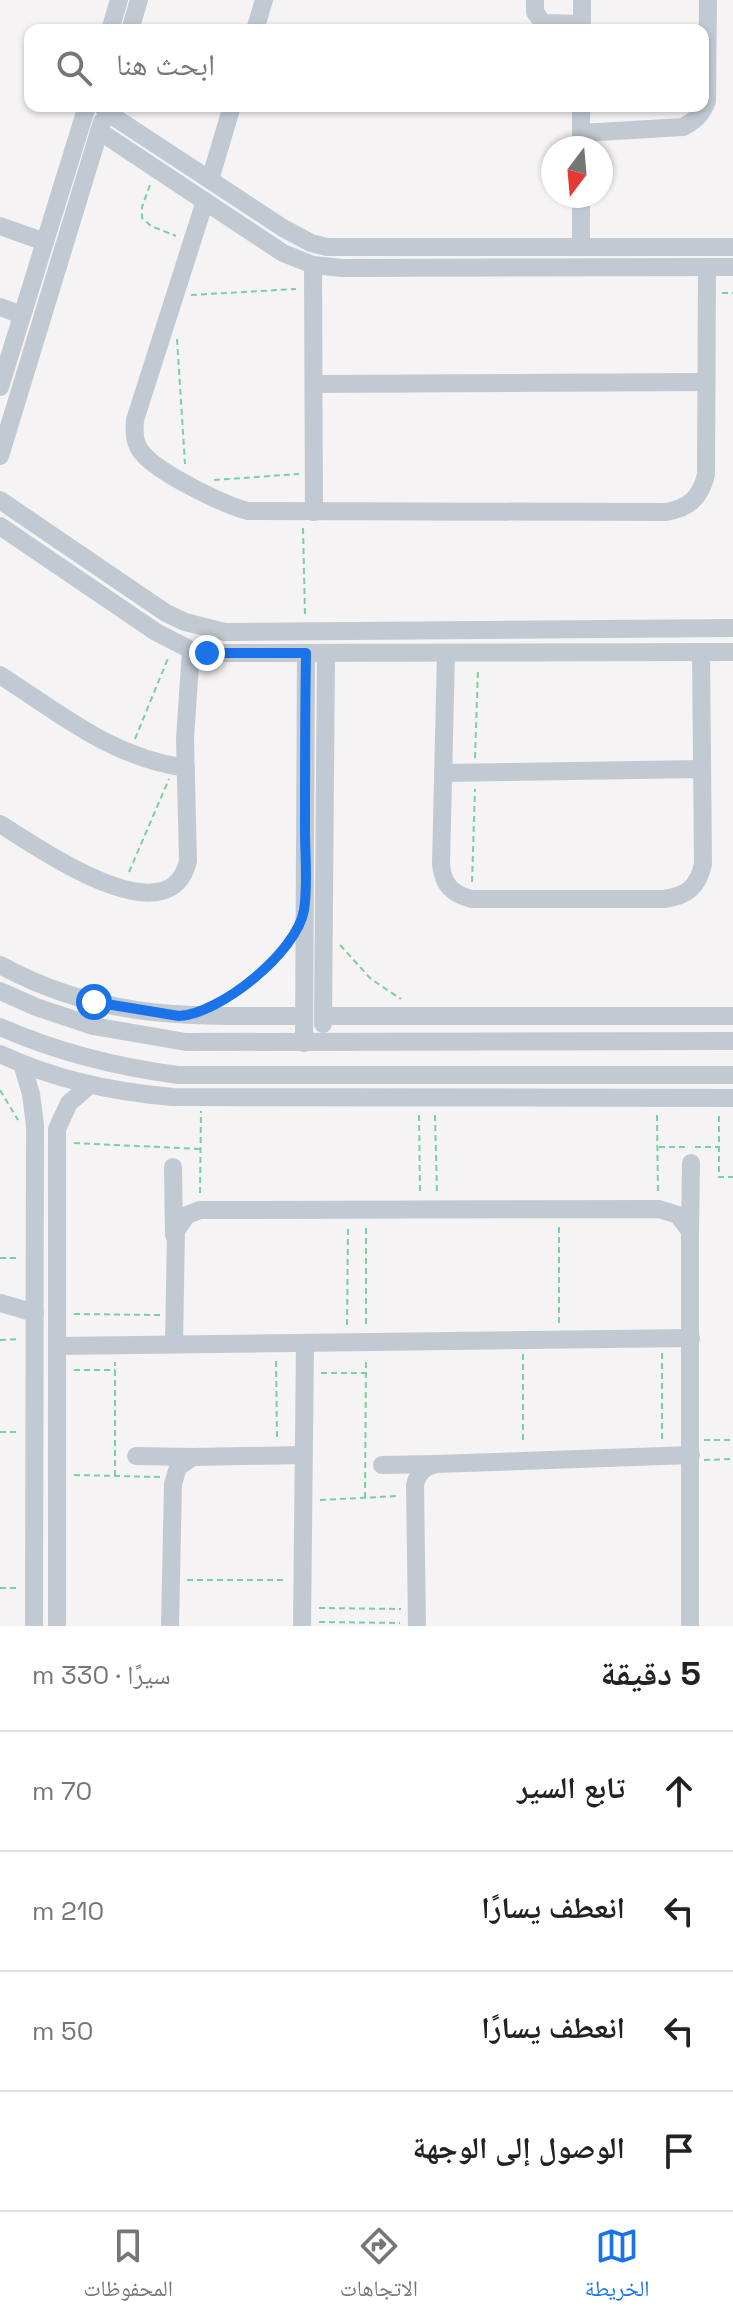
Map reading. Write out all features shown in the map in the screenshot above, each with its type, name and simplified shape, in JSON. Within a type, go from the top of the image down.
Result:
[{"type":"street","points":[[112,24],[119,0]]},
{"type":"street","points":[[132,24],[139,0]]},
{"type":"street","points":[[257,24],[264,0]]},
{"type":"street","points":[[535,0],[535,12],[543,23],[553,24]]},
{"type":"street","points":[[582,0],[582,24]]},
{"type":"street","points":[[708,0],[708,24]]},
{"type":"street","points":[[0,387],[85,112]]},
{"type":"street","points":[[0,456],[105,112]]},
{"type":"street","points":[[112,112],[210,180],[311,243],[343,248],[733,247]]},
{"type":"street","points":[[210,180],[230,112]]},
{"type":"street","points":[[581,112],[581,136]]},
{"type":"street","points":[[612,136],[683,127],[702,112]]},
{"type":"street","points":[[99,131],[283,253],[313,265],[411,268],[733,267]]},
{"type":"street","points":[[205,201],[135,420],[134,432],[144,455],[215,499],[240,509],[308,512],[681,510],[694,502],[706,475],[707,267]]},
{"type":"street","points":[[581,208],[581,247]]},
{"type":"street","points":[[0,226],[45,242]]},
{"type":"street","points":[[410,248],[411,268]]},
{"type":"street","points":[[308,512],[314,473],[313,265]]},
{"type":"street","points":[[0,307],[22,315]]},
{"type":"street","points":[[314,384],[706,382]]},
{"type":"street","points":[[0,500],[166,613],[185,622],[225,632],[733,628]]},
{"type":"street","points":[[0,526],[183,646],[225,654],[733,652]]},
{"type":"street","points":[[388,631],[388,653]]},
{"type":"street","points":[[0,824],[71,867],[122,888],[154,894],[167,892],[177,884],[185,874],[188,861],[180,768],[186,709],[183,646]]},
{"type":"street","points":[[446,653],[442,877],[449,888],[459,896],[472,899],[664,899],[678,897],[691,890],[700,878],[703,864],[701,652]]},
{"type":"street","points":[[306,653],[304,1016],[314,1043]]},
{"type":"street","points":[[314,1043],[323,1016],[326,653]]},
{"type":"street","points":[[0,675],[102,742],[128,755],[180,768]]},
{"type":"street","points":[[443,773],[702,769]]},
{"type":"street","points":[[0,965],[53,989],[136,1011],[179,1016],[304,1016]]},
{"type":"street","points":[[0,991],[64,1018],[124,1033],[186,1042],[733,1041]]},
{"type":"street","points":[[323,1016],[733,1016]]},
{"type":"street","points":[[56,1049],[64,1018]]},
{"type":"street","points":[[0,1027],[56,1049],[130,1068],[178,1075],[733,1075]]},
{"type":"street","points":[[0,1054],[90,1085],[145,1095],[726,1098]]},
{"type":"street","points":[[22,1064],[31,1094],[35,1125],[34,1626]]},
{"type":"street","points":[[57,1626],[57,1142],[62,1115],[78,1093],[90,1085]]},
{"type":"street","points":[[690,1626],[691,1163]]},
{"type":"street","points":[[173,1167],[174,1344]]},
{"type":"street","points":[[175,1238],[182,1220],[200,1210],[659,1209],[678,1215],[690,1231]]},
{"type":"street","points":[[0,1303],[35,1313]]},
{"type":"street","points":[[57,1346],[691,1338]]},
{"type":"street","points":[[302,1619],[305,1343]]},
{"type":"street","points":[[382,1465],[662,1456],[691,1452]]},
{"type":"street","points":[[136,1456],[303,1455]]},
{"type":"street","points":[[170,1626],[173,1478],[178,1467],[193,1457]]},
{"type":"street","points":[[417,1619],[415,1496],[419,1475],[426,1467],[436,1464]]},
{"type":"path","points":[[156,169],[142,207],[142,218],[151,226],[193,242]]},
{"type":"path","points":[[175,296],[313,288]]},
{"type":"path","points":[[177,327],[186,482]]},
{"type":"path","points":[[214,480],[314,473]]},
{"type":"path","points":[[306,631],[308,512]]},
{"type":"path","points":[[128,755],[183,646]]},
{"type":"path","points":[[122,888],[180,768]]},
{"type":"path","points":[[226,999],[258,976],[292,936]]},
{"type":"path","points":[[336,939],[352,961],[371,979],[404,1001]]},
{"type":"path","points":[[200,1210],[201,1097]]},
{"type":"path","points":[[427,1098],[429,1210]]},
{"type":"path","points":[[427,1098],[429,1210]]},
{"type":"path","points":[[657,1098],[659,1209]]},
{"type":"path","points":[[726,1098],[719,1177],[733,1177]]},
{"type":"path","points":[[57,1142],[200,1149]]},
{"type":"path","points":[[347,1342],[348,1210]]},
{"type":"path","points":[[559,1210],[559,1340]]},
{"type":"path","points":[[0,1258],[35,1259]]},
{"type":"path","points":[[57,1314],[174,1315]]},
{"type":"path","points":[[662,1338],[662,1456]]},
{"type":"path","points":[[0,1340],[35,1339]]},
{"type":"path","points":[[523,1340],[523,1461]]},
{"type":"path","points":[[276,1343],[277,1456]]},
{"type":"path","points":[[115,1345],[115,1476]]},
{"type":"path","points":[[57,1370],[115,1370]]},
{"type":"path","points":[[304,1373],[366,1373]]},
{"type":"path","points":[[0,1432],[34,1433]]},
{"type":"path","points":[[691,1452],[733,1440]]},
{"type":"path","points":[[691,1452],[733,1459]]},
{"type":"path","points":[[57,1475],[173,1478]]},
{"type":"path","points":[[303,1500],[415,1496]]},
{"type":"path","points":[[171,1580],[302,1580]]},
{"type":"path","points":[[0,1588],[34,1588]]},
{"type":"path","points":[[302,1619],[417,1619]]},
{"type":"path","points":[[302,1619],[417,1619]]},
{"type":"route","points":[[94,1002],[136,1011],[191,1016],[237,992],[258,976],[292,936],[304,913],[306,653],[207,653]]}]
